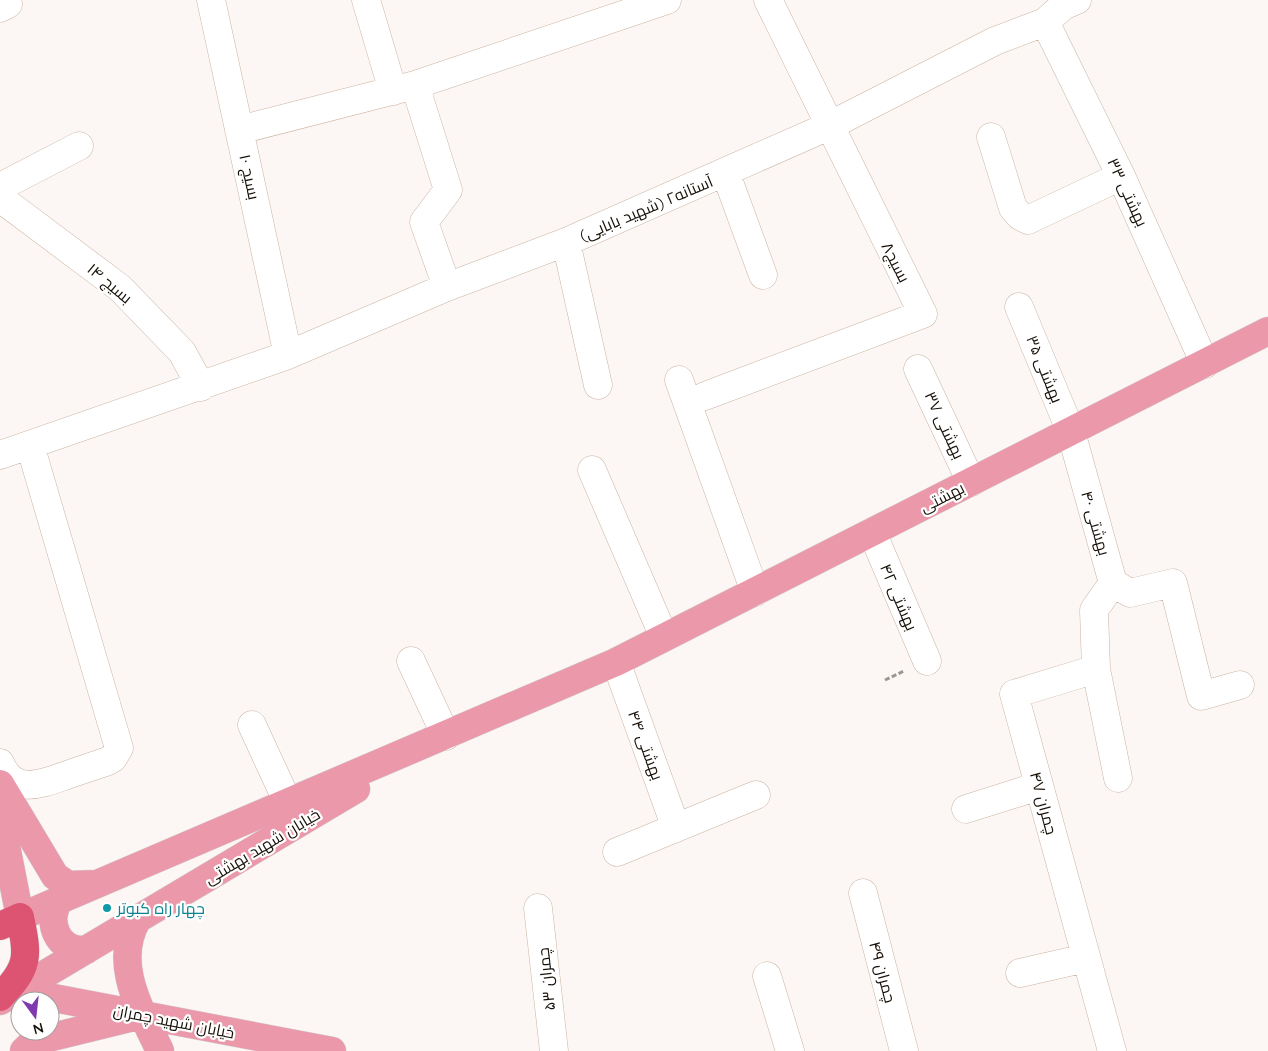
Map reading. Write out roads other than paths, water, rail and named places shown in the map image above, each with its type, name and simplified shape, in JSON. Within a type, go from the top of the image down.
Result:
[{"type":"highway","points":[[5,993],[22,969],[26,957],[10,921]]},
{"type":"main road","name":"بهشتی","points":[[616,662],[1268,332]]},
{"type":"main road","name":"خیابان شهید بهشتی","points":[[10,921],[616,662]]},
{"type":"main road","name":"خیابان شهید بهشتی","points":[[5,993],[86,950],[446,736]]},
{"type":"main road","points":[[0,784],[56,876],[68,885],[96,884]]},
{"type":"main road","points":[[0,822],[10,921]]},
{"type":"main road","points":[[60,900],[52,916],[55,932],[66,945],[76,950],[86,950]]},
{"type":"main road","points":[[137,920],[129,940],[127,963],[131,986],[160,1051]]},
{"type":"main road","name":"خیابان شهید چمران","points":[[5,993],[143,1015],[332,1051]]},
{"type":"main road","points":[[24,1051],[30,1045],[44,1039],[143,1015]]},
{"type":"street","name":"بسیج ۱۰","points":[[212,0],[288,355]]},
{"type":"street","points":[[366,0],[448,190],[424,222],[448,287]]},
{"type":"street","points":[[239,130],[404,88],[667,0]]},
{"type":"street","name":"بسیج۸","points":[[705,396],[923,314],[768,0]]},
{"type":"street","name":"آستانه۲ (شهید بابایی)","points":[[0,455],[202,387],[288,355],[448,287],[566,242],[726,174],[829,126],[1062,7]]},
{"type":"street","name":"بهشتی ۳۳","points":[[1062,7],[1121,176],[1205,364]]},
{"type":"street","points":[[991,137],[1014,208],[1020,216],[1028,220],[1121,176]]},
{"type":"street","points":[[0,187],[79,146]]},
{"type":"street","points":[[726,174],[763,275]]},
{"type":"street","name":"بسیج ۱۴","points":[[0,198],[120,288],[182,352],[202,387]]},
{"type":"street","points":[[566,242],[598,385]]},
{"type":"street","name":"بهشتی ۳۵","points":[[1019,307],[1071,432]]},
{"type":"street","name":"بهشتی ۳۷","points":[[918,368],[972,482]]},
{"type":"street","points":[[679,380],[755,592]]},
{"type":"street","name":"بهشتی ۴۰","points":[[1071,432],[1113,583]]},
{"type":"street","points":[[0,763],[4,772],[14,781],[33,785],[108,761],[113,758],[118,748],[30,445]]},
{"type":"street","points":[[592,470],[664,637]]},
{"type":"street","name":"بهشتی ۴۲","points":[[872,532],[927,661]]},
{"type":"street","points":[[1118,778],[1096,669],[1094,610],[1113,583],[1130,593],[1173,583],[1201,696],[1240,685]]},
{"type":"street","points":[[411,661],[446,736]]},
{"type":"street","name":"بهشتی ۴۴","points":[[616,662],[676,828]]},
{"type":"street","name":"چمران ۴۷","points":[[1096,669],[1014,694],[1112,1051]]},
{"type":"street","points":[[252,725],[288,803]]},
{"type":"street","points":[[966,809],[1039,786]]},
{"type":"street","points":[[617,852],[756,795]]},
{"type":"street","name":"چمران ۴۹","points":[[863,893],[904,1051]]},
{"type":"street","name":"چمران ۵۳","points":[[538,908],[554,1051]]},
{"type":"street","points":[[1020,973],[1086,958]]},
{"type":"street","points":[[767,976],[790,1051]]},
{"type":"place","name":"چهار راه کبوتر","points":[[107,908]]}]
